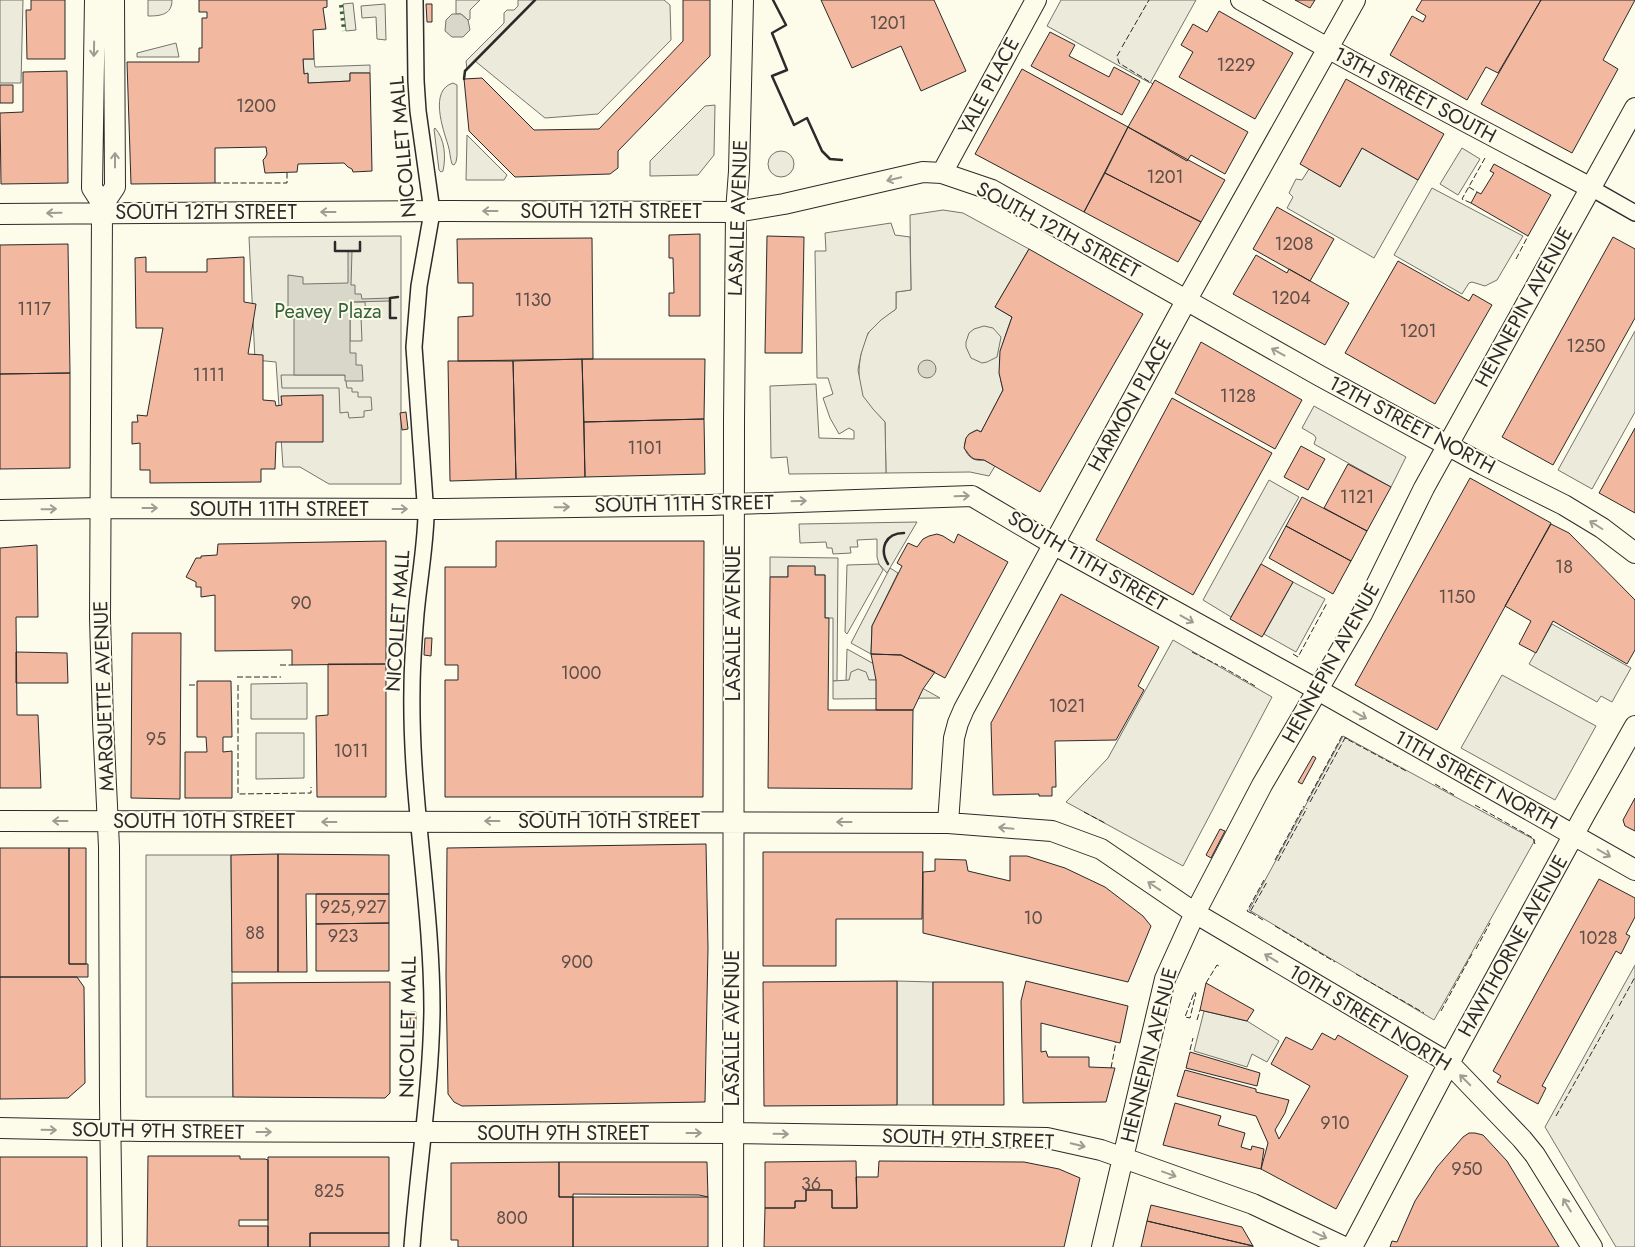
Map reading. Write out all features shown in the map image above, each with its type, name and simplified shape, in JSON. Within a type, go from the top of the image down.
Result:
[{"type":"street","name":"MARQUETTE AVENUE","points":[[95,0],[92,188],[102,209],[101,662],[108,821],[112,1247]]},
{"type":"street","name":"MARQUETTE AVENUE","points":[[102,209],[115,187],[114,0]]},
{"type":"street","name":"NICOLLET MALL","points":[[412,1247],[427,1102],[432,1009],[427,902],[413,745],[412,688],[416,615],[425,537],[425,509],[414,347],[419,286],[431,218],[416,81],[415,0]]},
{"type":"street","name":"LASALLE AVENUE","points":[[733,1247],[733,504],[736,212],[739,171],[743,0]]},
{"type":"street","name":"YALE PLACE","points":[[942,173],[1036,0]]},
{"type":"street","name":"13TH STREET SOUTH","points":[[1241,0],[1590,188]]},
{"type":"street","name":"HARMON PLACE","points":[[948,823],[954,738],[958,724],[973,692],[1186,301],[1355,0]]},
{"type":"street","name":"HENNEPIN AVENUE","points":[[1102,1247],[1165,979],[1195,913],[1262,785],[1362,614],[1424,488],[1635,108]]},
{"type":"street","name":"SOUTH 12TH STREET","points":[[0,214],[102,209],[736,212],[784,204],[923,172],[942,173],[992,190],[1186,301]]},
{"type":"street","points":[[1590,188],[1635,213]]},
{"type":"street","name":"12TH STREET NORTH","points":[[1186,301],[1320,376],[1564,505],[1602,528],[1635,553]]},
{"type":"street","name":"SOUTH 11TH STREET","points":[[0,510],[101,508],[425,509],[733,504],[972,496],[1053,544],[1318,690]]},
{"type":"street","name":"11TH STREET NORTH","points":[[1318,690],[1635,870]]},
{"type":"street","name":"HAWTHORNE AVENUE","points":[[1352,1247],[1449,1063],[1635,726]]},
{"type":"street","name":"SOUTH 10TH STREET","points":[[0,821],[948,823],[1052,831],[1101,849],[1195,913]]},
{"type":"street","name":"10TH STREET NORTH","points":[[1195,913],[1449,1063],[1535,1155],[1592,1247]]},
{"type":"street","name":"SOUTH 9TH STREET","points":[[0,1128],[110,1131],[732,1133],[1047,1138],[1100,1150],[1253,1204],[1344,1247]]},
{"type":"green space","points":[[0,0],[23,0],[21,83],[0,83]]},
{"type":"green space","points":[[148,0],[172,0],[168,12],[161,15],[148,16]]},
{"type":"green space","points":[[456,0],[480,0],[470,10],[470,19],[468,20],[461,14],[456,14]]},
{"type":"green space","points":[[518,0],[664,0],[670,5],[671,40],[598,114],[545,118],[475,61],[467,69],[466,61],[504,23],[504,13],[507,10],[514,10],[518,6]]},
{"type":"green space","points":[[353,3],[356,30],[346,31],[343,4]]},
{"type":"green space","points":[[385,4],[386,40],[377,39],[376,17],[362,18],[361,6]]},
{"type":"green space","points":[[176,43],[179,57],[137,57],[137,53]]},
{"type":"green space","points":[[303,59],[314,59],[315,67],[370,65],[370,73],[350,73],[350,81],[308,83],[308,74],[304,74]]},
{"type":"green space","points":[[453,83],[457,85],[457,156],[454,165],[451,162],[440,111],[441,93]]},
{"type":"green space","points":[[435,128],[441,137],[444,148],[444,166],[441,172],[439,170]]},
{"type":"green space","points":[[467,135],[507,175],[504,180],[466,180]]},
{"type":"green space","points":[[781,151],[790,155],[794,164],[790,173],[781,177],[772,173],[768,164],[772,155]]},
{"type":"green space","points":[[943,210],[963,213],[1029,249],[995,307],[1012,317],[1003,344],[1000,361],[1003,390],[981,432],[977,430],[970,433],[966,438],[965,449],[967,454],[972,458],[984,460],[995,466],[989,476],[970,472],[886,473],[885,422],[866,403],[860,389],[860,361],[864,342],[868,334],[877,322],[896,309],[896,292],[911,290],[910,215]]},
{"type":"green space","name":"Peavey Plaza","points":[[401,236],[401,484],[329,484],[300,467],[283,467],[276,362],[255,360],[249,237]]},
{"type":"green space","points":[[770,557],[838,558],[837,681],[833,681],[833,618],[825,618],[825,575],[815,575],[815,567],[788,566],[788,577],[770,577]]},
{"type":"green space","points":[[879,564],[883,570],[847,634],[845,632],[847,565]]},
{"type":"green space","points":[[890,568],[898,573],[872,626],[871,654],[851,643]]},
{"type":"green space","points":[[847,649],[903,680],[868,680],[867,676],[846,681]]},
{"type":"green space","points":[[307,683],[307,719],[251,719],[251,684]]},
{"type":"green space","points":[[256,733],[304,733],[304,778],[256,779]]},
{"type":"shaded area","points":[[1061,0],[1196,0],[1150,83],[1047,26]]},
{"type":"shaded area","points":[[452,14],[461,14],[468,20],[470,30],[463,37],[452,37],[445,31],[446,20]]},
{"type":"shaded area","points":[[715,105],[714,155],[698,175],[650,176],[650,161],[705,106]]},
{"type":"shaded area","points":[[1362,148],[1418,180],[1374,258],[1287,208],[1293,197],[1289,193],[1296,179],[1302,180],[1309,169],[1340,187]]},
{"type":"shaded area","points":[[1462,148],[1480,159],[1458,195],[1440,184]]},
{"type":"shaded area","points":[[1432,188],[1523,236],[1497,280],[1485,286],[1472,282],[1469,283],[1462,294],[1394,255]]},
{"type":"shaded area","points":[[891,223],[895,235],[910,237],[911,290],[896,292],[896,309],[868,333],[858,370],[863,396],[885,422],[886,473],[789,474],[787,457],[771,458],[770,386],[816,384],[819,438],[854,439],[854,431],[849,428],[839,434],[830,418],[823,398],[833,394],[828,378],[817,378],[815,251],[826,251],[825,233]]},
{"type":"shaded area","points":[[348,251],[352,251],[351,285],[355,285],[355,294],[361,294],[362,299],[390,298],[390,301],[350,302],[350,353],[356,353],[356,365],[362,365],[363,381],[345,381],[345,375],[294,375],[294,314],[288,314],[288,275],[303,277],[303,284],[348,283]]},
{"type":"shaded area","points":[[350,302],[365,302],[366,316],[361,317],[362,341],[350,341]]},
{"type":"shaded area","points":[[984,326],[993,328],[1001,337],[997,357],[982,363],[971,358],[966,342],[969,333],[974,329]]},
{"type":"shaded area","points":[[1635,331],[1635,412],[1592,489],[1558,470]]},
{"type":"shaded area","points":[[927,360],[933,363],[936,369],[933,375],[927,378],[921,375],[918,369],[921,363]]},
{"type":"shaded area","points":[[281,375],[345,375],[347,388],[352,388],[352,392],[358,392],[358,397],[371,397],[372,410],[364,411],[364,417],[349,418],[348,412],[340,413],[339,388],[282,388]]},
{"type":"shaded area","points":[[1314,406],[1406,457],[1391,487],[1314,444],[1316,438],[1314,435],[1302,428]]},
{"type":"shaded area","points":[[1269,480],[1299,497],[1231,617],[1203,600]]},
{"type":"shaded area","points":[[917,522],[887,573],[879,564],[877,539],[857,540],[858,547],[850,547],[851,553],[833,554],[832,548],[827,548],[826,542],[800,543],[799,524]]},
{"type":"shaded area","points":[[1293,582],[1325,599],[1296,652],[1264,634]]},
{"type":"shaded area","points":[[1552,624],[1631,668],[1612,702],[1601,696],[1597,702],[1529,664]]},
{"type":"shaded area","points":[[1173,640],[1272,697],[1183,866],[1066,802],[1108,758]]},
{"type":"shaded area","points":[[858,669],[866,672],[869,680],[908,680],[940,698],[833,699],[833,681],[849,680],[851,672]]},
{"type":"shaded area","points":[[1502,675],[1596,726],[1555,800],[1461,748]]},
{"type":"shaded area","points":[[1343,736],[1535,840],[1434,1020],[1249,910]]},
{"type":"shaded area","points":[[146,855],[231,855],[233,1097],[146,1097]]},
{"type":"shaded area","points":[[1635,965],[1635,1247],[1616,1247],[1545,1127]]},
{"type":"shaded area","points":[[897,981],[933,982],[933,1105],[897,1105]]},
{"type":"shaded area","points":[[1204,1011],[1247,1021],[1279,1041],[1267,1062],[1252,1054],[1247,1067],[1194,1051]]},
{"type":"building","points":[[31,0],[65,0],[65,59],[27,59],[26,10],[31,10]]},
{"type":"building","points":[[199,0],[327,0],[327,7],[323,8],[326,29],[313,30],[314,59],[303,59],[304,74],[308,73],[308,83],[350,81],[350,73],[370,73],[372,171],[353,172],[344,163],[298,164],[297,172],[265,173],[263,160],[267,154],[266,147],[215,148],[215,183],[131,184],[127,62],[199,62],[199,48],[202,48],[202,18],[207,18],[207,12],[199,12]]},
{"type":"building","points":[[683,0],[710,0],[710,56],[618,151],[618,168],[610,174],[515,177],[469,131],[464,79],[482,78],[534,130],[599,129],[683,41]]},
{"type":"building","points":[[821,0],[934,0],[966,71],[921,91],[901,46],[852,68]]},
{"type":"building","points":[[1295,0],[1315,0],[1310,8]]},
{"type":"building","points":[[1422,0],[1541,0],[1498,73],[1486,67],[1467,100],[1390,55],[1412,16],[1423,22],[1426,16],[1416,10]]},
{"type":"building","points":[[1541,0],[1635,0],[1603,60],[1618,69],[1572,153],[1481,104]]},
{"type":"building","points":[[426,4],[432,4],[432,22],[427,22]]},
{"type":"building","points":[[1219,11],[1293,53],[1255,119],[1179,77],[1193,52],[1181,45],[1193,24],[1207,32]]},
{"type":"building","points":[[1050,32],[1075,45],[1069,56],[1109,77],[1114,67],[1140,81],[1122,115],[1031,66]]},
{"type":"building","points":[[1022,69],[1128,127],[1084,212],[975,154]]},
{"type":"building","points":[[67,71],[68,183],[1,184],[0,113],[23,112],[23,72]]},
{"type":"building","points":[[1346,79],[1444,134],[1418,180],[1362,148],[1340,187],[1300,164]]},
{"type":"building","points":[[1155,80],[1248,132],[1225,174],[1191,155],[1187,161],[1128,127]]},
{"type":"building","points":[[0,85],[13,85],[13,103],[0,103]]},
{"type":"building","points":[[1128,127],[1225,180],[1201,222],[1105,173]]},
{"type":"building","points":[[1494,164],[1551,195],[1528,236],[1471,203],[1477,192],[1481,194],[1494,173],[1490,171]]},
{"type":"building","points":[[1105,173],[1201,222],[1178,262],[1084,212]]},
{"type":"building","points":[[1277,207],[1334,239],[1310,281],[1253,249]]},
{"type":"building","points":[[700,234],[700,316],[669,316],[669,293],[674,293],[673,258],[669,258],[669,235]]},
{"type":"building","points":[[767,236],[804,237],[802,353],[765,353]]},
{"type":"building","points":[[1613,237],[1635,249],[1635,318],[1553,465],[1502,437]]},
{"type":"building","points":[[592,238],[593,359],[458,361],[458,317],[473,316],[473,283],[458,283],[457,239]]},
{"type":"building","points":[[68,244],[70,373],[0,374],[0,245]]},
{"type":"building","points":[[1029,249],[1143,314],[1040,492],[984,460],[974,459],[964,448],[969,434],[977,430],[981,432],[1003,390],[999,373],[1000,351],[1012,317],[995,307]]},
{"type":"building","points":[[1256,255],[1287,273],[1289,269],[1349,303],[1325,345],[1233,294]]},
{"type":"building","points":[[146,257],[146,272],[207,272],[207,259],[244,257],[244,302],[256,304],[248,354],[263,355],[263,400],[275,401],[276,406],[282,405],[281,396],[323,395],[323,442],[276,442],[275,469],[261,469],[261,482],[150,483],[150,470],[140,470],[140,443],[132,444],[132,422],[138,422],[137,415],[147,416],[163,328],[136,328],[135,258]]},
{"type":"building","points":[[1398,261],[1469,301],[1473,294],[1492,305],[1435,404],[1345,353]]},
{"type":"building","points":[[1201,342],[1302,400],[1275,449],[1175,393]]},
{"type":"building","points":[[582,359],[705,359],[704,419],[584,422]]},
{"type":"building","points":[[582,359],[585,477],[516,479],[513,361]]},
{"type":"building","points":[[448,361],[513,361],[516,479],[450,481]]},
{"type":"building","points":[[70,373],[70,468],[0,469],[0,374]]},
{"type":"building","points":[[1172,398],[1272,453],[1193,595],[1096,540]]},
{"type":"building","points":[[406,412],[408,429],[402,430],[400,413]]},
{"type":"building","points":[[704,419],[705,474],[585,477],[584,422]]},
{"type":"building","points":[[1635,428],[1635,513],[1599,493]]},
{"type":"building","points":[[1301,446],[1325,459],[1308,490],[1284,477]]},
{"type":"building","points":[[1348,464],[1391,487],[1367,531],[1324,508]]},
{"type":"building","points":[[1470,478],[1551,523],[1437,730],[1355,685]]},
{"type":"building","points":[[1302,497],[1367,531],[1351,561],[1286,526]]},
{"type":"building","points":[[1551,524],[1569,533],[1635,600],[1635,650],[1627,664],[1553,621],[1536,653],[1519,644],[1531,621],[1505,606]]},
{"type":"building","points":[[1286,526],[1351,561],[1333,594],[1269,558]]},
{"type":"building","points":[[937,534],[954,543],[958,534],[1008,562],[945,678],[901,655],[871,654],[872,626],[902,566],[897,563],[908,543],[917,547],[923,539]]},
{"type":"building","points":[[386,541],[386,664],[292,665],[292,650],[215,651],[215,595],[201,597],[201,587],[196,587],[196,582],[186,577],[196,558],[217,555],[218,544]]},
{"type":"building","points":[[496,541],[704,541],[703,797],[445,797],[445,680],[458,680],[458,665],[445,665],[445,567],[496,567]]},
{"type":"building","points":[[37,545],[38,617],[16,617],[17,715],[38,715],[41,788],[0,788],[0,548]]},
{"type":"building","points":[[1261,564],[1293,582],[1262,637],[1230,619]]},
{"type":"building","points":[[788,566],[815,566],[815,575],[825,575],[825,618],[829,618],[828,710],[913,710],[912,789],[768,788],[770,577],[788,577]]},
{"type":"building","points":[[1061,594],[1159,647],[1138,686],[1144,690],[1116,740],[1055,741],[1056,787],[1052,787],[1052,796],[1039,796],[1039,794],[993,795],[991,723]]},
{"type":"building","points":[[132,633],[181,633],[180,799],[131,798]]},
{"type":"building","points":[[425,638],[432,638],[431,656],[424,655]]},
{"type":"building","points":[[16,652],[67,653],[68,683],[16,683]]},
{"type":"building","points":[[871,654],[901,655],[935,672],[923,689],[913,710],[876,710],[876,680]]},
{"type":"building","points":[[328,664],[386,664],[386,797],[317,797],[316,716],[328,715]]},
{"type":"building","points":[[197,681],[231,681],[232,737],[223,737],[223,752],[232,751],[232,798],[185,798],[185,752],[207,752],[206,737],[197,737]]},
{"type":"building","points":[[1313,756],[1316,758],[1302,784],[1298,782]]},
{"type":"building","points":[[1635,798],[1635,831],[1625,826],[1623,820]]},
{"type":"building","points":[[1220,829],[1225,831],[1211,858],[1206,855]]},
{"type":"building","points":[[706,844],[708,948],[705,1102],[462,1106],[454,1102],[448,1094],[446,976],[447,848]]},
{"type":"building","points":[[0,848],[69,848],[69,964],[88,964],[88,977],[0,977]]},
{"type":"building","points":[[69,848],[86,848],[86,964],[69,964]]},
{"type":"building","points":[[763,852],[923,852],[922,919],[836,919],[836,966],[763,966]]},
{"type":"building","points":[[278,854],[389,855],[389,894],[306,894],[307,972],[278,972]]},
{"type":"building","points":[[278,854],[278,972],[232,972],[231,855]]},
{"type":"building","points":[[1010,856],[1027,856],[1065,868],[1105,887],[1143,916],[1151,926],[1128,982],[923,933],[923,872],[935,871],[935,859],[966,860],[968,871],[1010,881]]},
{"type":"building","points":[[1599,879],[1635,898],[1635,917],[1626,934],[1630,936],[1621,954],[1616,951],[1542,1086],[1546,1088],[1538,1104],[1497,1082],[1501,1076],[1493,1071]]},
{"type":"building","points":[[316,894],[389,894],[389,923],[316,924]]},
{"type":"building","points":[[389,923],[389,971],[316,971],[316,924]]},
{"type":"building","points":[[0,977],[77,977],[84,987],[85,1083],[68,1098],[0,1099]]},
{"type":"building","points":[[897,981],[897,1105],[764,1106],[763,982]]},
{"type":"building","points":[[1026,981],[1128,1006],[1120,1043],[1041,1023],[1041,1052],[1046,1051],[1048,1057],[1089,1057],[1089,1067],[1115,1068],[1106,1102],[1023,1103],[1021,1001]]},
{"type":"building","points":[[390,982],[390,1093],[385,1098],[233,1097],[232,983]]},
{"type":"building","points":[[933,982],[1003,982],[1004,1105],[933,1105]]},
{"type":"building","points":[[1206,983],[1254,1010],[1247,1021],[1200,1010]]},
{"type":"building","points":[[410,1012],[416,1012],[416,1029],[410,1029]]},
{"type":"building","points":[[1322,1033],[1335,1040],[1338,1035],[1408,1076],[1336,1209],[1261,1169],[1268,1143],[1256,1116],[1177,1096],[1185,1070],[1289,1100],[1285,1113],[1275,1130],[1279,1139],[1310,1086],[1271,1064],[1286,1037],[1312,1050]]},
{"type":"building","points":[[1190,1052],[1260,1073],[1257,1086],[1186,1068]]},
{"type":"building","points":[[1175,1103],[1221,1116],[1218,1125],[1245,1133],[1241,1147],[1251,1150],[1252,1146],[1264,1149],[1261,1169],[1163,1145]]},
{"type":"building","points":[[1469,1133],[1483,1135],[1507,1161],[1559,1247],[1390,1247],[1392,1241],[1397,1242],[1415,1201],[1437,1167],[1463,1137]]},
{"type":"building","points":[[148,1156],[240,1156],[240,1159],[268,1160],[268,1220],[239,1220],[239,1226],[268,1226],[268,1247],[147,1247]]},
{"type":"building","points":[[0,1157],[87,1157],[87,1247],[0,1247]]},
{"type":"building","points":[[268,1157],[389,1157],[389,1233],[310,1233],[310,1247],[268,1247]]},
{"type":"building","points":[[856,1161],[857,1208],[832,1208],[832,1190],[806,1190],[806,1201],[795,1201],[795,1208],[765,1208],[765,1162]]},
{"type":"building","points":[[879,1161],[1024,1162],[1059,1169],[1080,1178],[1064,1247],[764,1247],[765,1208],[795,1208],[795,1201],[806,1201],[806,1190],[832,1190],[832,1208],[857,1208],[856,1177],[878,1177]]},
{"type":"building","points":[[559,1162],[707,1162],[708,1197],[699,1195],[573,1194],[573,1197],[559,1197]]},
{"type":"building","points":[[559,1162],[559,1197],[573,1197],[573,1247],[458,1247],[458,1240],[451,1240],[451,1163]]},
{"type":"building","points":[[573,1197],[708,1197],[708,1247],[573,1247]]},
{"type":"building","points":[[1151,1205],[1242,1227],[1253,1246],[1147,1221]]},
{"type":"building","points":[[1147,1221],[1253,1246],[1253,1247],[1141,1247]]},
{"type":"building","points":[[310,1233],[389,1233],[389,1247],[310,1247]]},
{"type":"hedge","points":[[341,5],[344,31]]},
{"type":"fence","points":[[1122,47],[1149,0]]},
{"type":"fence","points":[[1120,51],[1117,56],[1119,63],[1153,84]]},
{"type":"fence","points":[[1471,203],[1462,199],[1485,158]]},
{"type":"fence","points":[[215,183],[287,183],[287,172]]},
{"type":"fence","points":[[1469,187],[1477,192]]},
{"type":"fence","points":[[1516,259],[1528,236]]},
{"type":"fence","points":[[1293,654],[1298,657],[1327,603]]},
{"type":"fence","points":[[1192,652],[1218,665]]},
{"type":"fence","points":[[280,665],[292,665]]},
{"type":"fence","points":[[1221,666],[1255,686]]},
{"type":"fence","points":[[237,677],[281,677]]},
{"type":"fence","points":[[189,685],[196,685]]},
{"type":"fence","points":[[238,685],[238,794],[311,793],[311,787]]},
{"type":"fence","points":[[1307,801],[1342,736],[1348,739]]},
{"type":"fence","points":[[1310,802],[1345,738],[1408,772]]},
{"type":"fence","points":[[1435,784],[1454,795]]},
{"type":"fence","points":[[1475,805],[1533,838],[1535,844]]},
{"type":"fence","points":[[1275,860],[1304,806]]},
{"type":"fence","points":[[1278,861],[1307,808]]},
{"type":"fence","points":[[1084,812],[1105,823]]},
{"type":"fence","points":[[1251,913],[1247,911],[1264,880]]},
{"type":"fence","points":[[1263,920],[1250,912],[1267,882]]},
{"type":"fence","points":[[1476,949],[1490,923]]},
{"type":"fence","points":[[1275,926],[1335,962]]},
{"type":"fence","points":[[1441,1011],[1472,954]]},
{"type":"fence","points":[[1206,983],[1217,965],[1221,967]]},
{"type":"fence","points":[[1356,974],[1424,1013]]},
{"type":"fence","points":[[1619,1006],[1635,977]]},
{"type":"fence","points":[[1194,993],[1196,993],[1190,1018],[1185,1017],[1194,993]]},
{"type":"fence","points":[[1197,1020],[1200,1010]]},
{"type":"fence","points":[[1556,1116],[1614,1013]]},
{"type":"fence","points":[[1190,1050],[1193,1038]]},
{"type":"fence","points":[[1111,1068],[1116,1042]]},
{"type":"wall","points":[[464,79],[465,71],[535,0]]},
{"type":"wall","points":[[773,0],[786,25],[772,33],[787,70],[772,76],[794,125],[807,118],[822,151],[830,159],[842,160]]},
{"type":"wall","points":[[335,242],[335,251],[360,251],[360,242]]},
{"type":"wall","points":[[396,318],[390,318],[390,298],[398,297]]},
{"type":"wall","points":[[888,564],[884,553],[888,539],[897,534],[904,533]]}]
